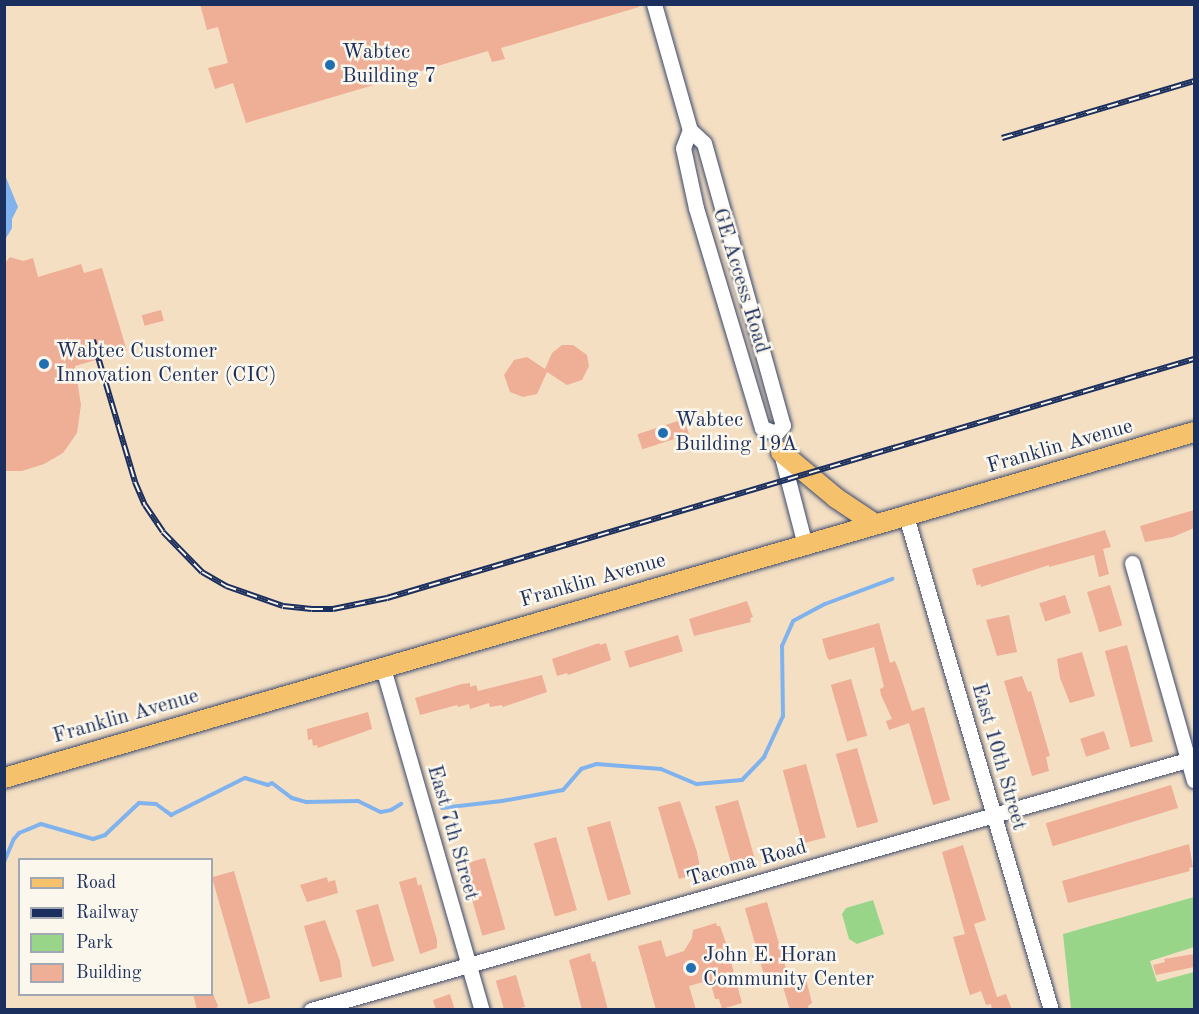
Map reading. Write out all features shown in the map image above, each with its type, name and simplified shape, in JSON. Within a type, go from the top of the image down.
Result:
[{"type":"main road","name":"Franklin Avenue","points":[[4,778],[1194,432]]},
{"type":"main road","points":[[779,443],[850,508],[875,524]]},
{"type":"street","name":"GE Access Road","points":[[654,4],[690,130],[704,143],[783,425],[779,443],[805,545]]},
{"type":"street","name":"GE Access Road","points":[[690,130],[683,148],[696,208],[762,428],[779,443]]},
{"type":"street","name":"East 10th Street","points":[[906,516],[1051,1010]]},
{"type":"street","points":[[1132,563],[1192,758],[1194,780]]},
{"type":"street","name":"East 7th Street","points":[[383,668],[482,1010]]},
{"type":"street","name":"Tacoma Road","points":[[311,1010],[1192,758]]},
{"type":"green space","points":[[1194,897],[1194,947],[1150,961],[1157,982],[1194,972],[1194,1009],[1071,1009],[1063,934]]},
{"type":"green space","points":[[873,900],[884,934],[857,944],[849,939],[842,914],[846,908]]},
{"type":"water","points":[[5,175],[18,207],[12,219],[12,228],[5,240]]},
{"type":"building","name":"Wabtec Building 7","points":[[200,4],[639,4],[639,7],[501,48],[505,59],[492,62],[488,51],[246,123],[233,83],[215,89],[208,68],[228,63],[218,27],[207,30]]},
{"type":"building","name":"Wabtec Customer Innovation Center (CIC)","points":[[10,257],[23,261],[33,258],[38,277],[81,264],[84,273],[102,268],[127,351],[75,366],[81,405],[77,433],[63,453],[44,464],[22,471],[4,471],[4,264]]},
{"type":"building","points":[[161,310],[164,321],[145,326],[142,315]]},
{"type":"building","points":[[562,345],[573,345],[587,355],[589,366],[582,380],[567,385],[547,372],[537,394],[523,397],[510,392],[504,375],[514,360],[527,357],[545,369],[552,353]]},
{"type":"building","name":"Wabtec Building 19A","points":[[684,419],[689,434],[642,449],[637,434]]},
{"type":"building","points":[[1194,510],[1194,528],[1173,537],[1145,542],[1140,526]]},
{"type":"building","points":[[1105,530],[1111,547],[1103,549],[1109,574],[1099,577],[1094,555],[1049,567],[1049,565],[981,587],[980,584],[977,586],[972,569]]},
{"type":"building","points":[[1110,585],[1122,625],[1099,632],[1087,592]]},
{"type":"building","points":[[1065,595],[1071,613],[1045,621],[1039,603]]},
{"type":"building","points":[[747,601],[753,617],[750,618],[751,622],[694,636],[689,619]]},
{"type":"building","points":[[1009,615],[1017,652],[997,656],[986,620]]},
{"type":"building","points":[[879,623],[890,663],[895,661],[912,711],[924,707],[950,800],[933,805],[909,723],[889,730],[886,721],[892,719],[881,695],[880,689],[884,687],[874,647],[829,660],[827,657],[822,639]]},
{"type":"building","points":[[678,635],[683,651],[629,668],[624,651]]},
{"type":"building","points":[[599,643],[600,645],[606,643],[611,660],[568,675],[567,673],[557,676],[552,659]]},
{"type":"building","points":[[1127,645],[1153,742],[1131,748],[1105,651]]},
{"type":"building","points":[[1082,652],[1095,696],[1070,703],[1060,678],[1057,659]]},
{"type":"building","points":[[542,675],[547,692],[503,707],[502,705],[490,707],[489,703],[470,709],[469,704],[458,707],[457,705],[420,715],[415,698],[462,684],[470,683],[470,687],[476,685],[478,691]]},
{"type":"building","points":[[1022,676],[1028,692],[1031,691],[1050,756],[1046,757],[1049,771],[1032,776],[1004,681]]},
{"type":"building","points":[[851,679],[867,736],[847,742],[831,685]]},
{"type":"building","points":[[368,712],[372,729],[318,748],[317,745],[313,746],[312,739],[308,740],[307,729]]},
{"type":"building","points":[[1104,731],[1110,749],[1086,757],[1080,739]]},
{"type":"building","points":[[857,748],[878,822],[857,828],[836,754]]},
{"type":"building","points":[[806,764],[826,837],[802,844],[783,770]]},
{"type":"building","points":[[1171,785],[1178,808],[1053,846],[1046,823]]},
{"type":"building","points":[[738,800],[754,857],[731,863],[715,807]]},
{"type":"building","points":[[680,801],[697,852],[701,873],[679,879],[658,807]]},
{"type":"building","points":[[610,821],[631,894],[608,901],[587,828]]},
{"type":"building","points":[[556,837],[577,910],[555,916],[534,843]]},
{"type":"building","points":[[1189,844],[1193,867],[1189,868],[1190,871],[1068,903],[1062,881]]},
{"type":"building","points":[[963,845],[986,920],[974,924],[997,997],[1006,994],[1012,1010],[992,1010],[991,1004],[986,1005],[981,991],[970,995],[968,989],[953,937],[965,934],[942,852]]},
{"type":"building","points":[[485,858],[505,929],[482,936],[462,865]]},
{"type":"building","points":[[234,871],[270,998],[248,1004],[213,877]]},
{"type":"building","points":[[327,877],[328,882],[335,880],[338,893],[307,902],[300,885]]},
{"type":"building","points":[[416,877],[418,886],[421,884],[437,940],[437,948],[420,954],[399,882]]},
{"type":"building","points":[[767,902],[788,974],[766,980],[745,908]]},
{"type":"building","points":[[378,904],[394,961],[372,967],[356,910]]},
{"type":"building","points":[[325,920],[340,961],[342,977],[320,982],[304,926]]},
{"type":"building","points":[[716,923],[720,926],[726,943],[742,1003],[722,1009],[719,999],[715,999],[710,980],[689,986],[696,1010],[656,1010],[638,946],[661,940],[666,957],[684,951],[692,938],[693,930]]},
{"type":"building","points":[[590,953],[592,962],[595,961],[608,1010],[582,1010],[569,960]]},
{"type":"building","points":[[1194,954],[1194,967],[1156,975],[1153,965],[1165,962],[1164,959]]},
{"type":"building","points":[[516,975],[525,1007],[504,1010],[496,981]]},
{"type":"building","points":[[806,979],[812,1003],[808,1006],[809,1010],[790,1010],[783,987]]},
{"type":"building","points":[[213,994],[218,1006],[215,1010],[197,1010],[194,996],[213,996]]},
{"type":"building","points":[[450,994],[455,1010],[436,1010],[433,1000]]},
{"type":"waterway","points":[[442,808],[502,801],[563,790],[581,769],[596,764],[661,769],[697,784],[742,780],[764,757],[783,716],[782,646],[793,621],[825,604],[892,579]]},
{"type":"waterway","points":[[4,862],[19,833],[41,824],[93,839],[105,835],[139,803],[156,804],[171,815],[245,778],[268,785],[272,783],[292,798],[306,802],[358,801],[381,812],[391,810],[401,804]]},
{"type":"railway","points":[[1002,138],[1194,81]]},
{"type":"railway","points":[[93,340],[135,482],[145,505],[163,532],[202,572],[226,586],[283,606],[312,609],[333,609],[387,598],[1194,359]]},
{"type":"place","name":"Wabtec Building 7","points":[[330,65]]},
{"type":"place","name":"Wabtec Customer Innovation Center (CIC)","points":[[44,364]]},
{"type":"place","name":"Wabtec Building 19A","points":[[663,433]]},
{"type":"place","name":"John E. Horan Community Center","points":[[691,968]]}]
